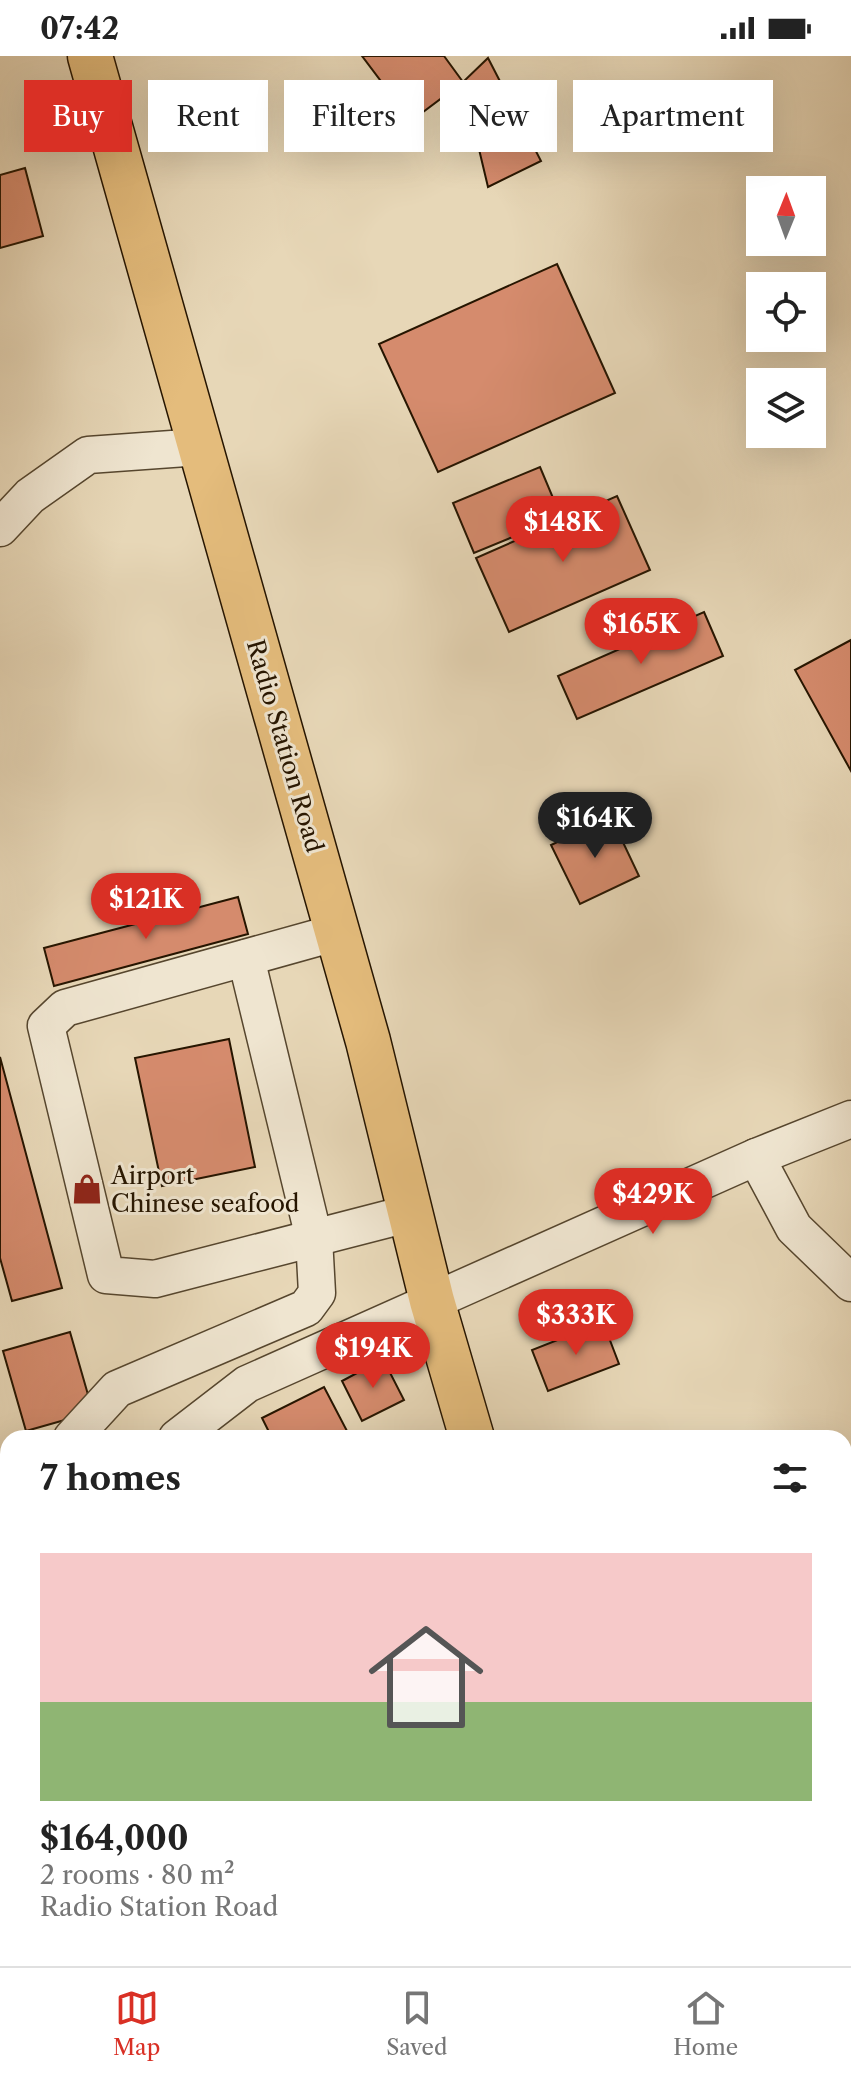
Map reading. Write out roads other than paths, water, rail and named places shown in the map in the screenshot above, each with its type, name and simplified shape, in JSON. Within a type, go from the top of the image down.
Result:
[{"type":"main road","name":"Radio Station Road","points":[[90,56],[338,932],[432,1301],[470,1430]]},
{"type":"street","points":[[0,528],[30,496],[88,455],[200,447]]},
{"type":"street","points":[[338,932],[65,1008],[46,1026],[106,1275],[155,1279],[411,1213]]},
{"type":"street","points":[[79,1430],[117,1389],[306,1308],[317,1293],[314,1238],[246,958]]},
{"type":"street","points":[[186,1430],[247,1384],[756,1157],[851,1119]]},
{"type":"street","points":[[756,1157],[794,1228],[851,1283]]},
{"type":"street","points":[[165,1430],[182,1419],[205,1414]]},
{"type":"place","name":"Airport Chinese seafood","points":[[87,1189]]}]
